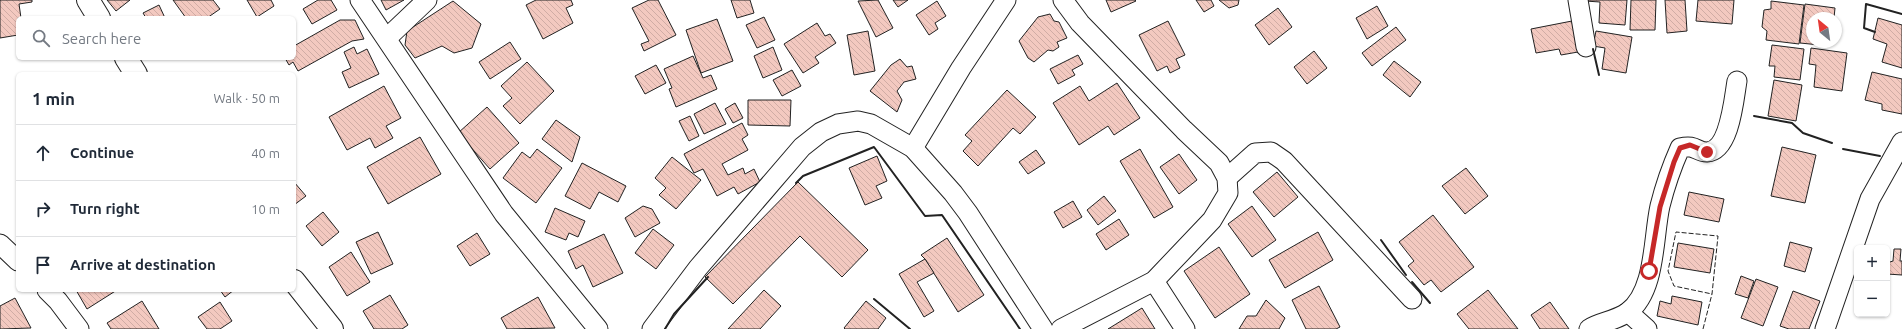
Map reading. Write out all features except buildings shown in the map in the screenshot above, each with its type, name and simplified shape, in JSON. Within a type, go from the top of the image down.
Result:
[{"type":"street","points":[[88,0],[98,16]]},
{"type":"street","points":[[360,0],[504,214],[598,329]]},
{"type":"street","points":[[387,38],[427,0]]},
{"type":"street","points":[[913,148],[961,68],[1006,0]]},
{"type":"street","points":[[1061,329],[1154,281],[1212,220],[1228,193],[1227,178],[1219,163],[1184,130],[1085,29],[1063,0]]},
{"type":"street","points":[[1578,0],[1586,47]]},
{"type":"street","points":[[127,60],[135,72]]},
{"type":"street","points":[[1589,329],[1605,324],[1628,312],[1641,298],[1649,271],[1660,207],[1680,148],[1690,145],[1707,152],[1718,148],[1725,138],[1737,81]]},
{"type":"street","points":[[652,329],[683,286],[802,147],[821,132],[838,124],[858,121],[870,124],[913,148],[953,193],[968,213],[1043,329]]},
{"type":"street","points":[[1825,329],[1870,199],[1902,142]]},
{"type":"street","points":[[1227,178],[1255,153],[1272,152],[1284,160],[1412,299]]},
{"type":"street","points":[[0,244],[16,259]]},
{"type":"street","points":[[1154,281],[1185,329]]},
{"type":"street","points":[[296,284],[332,329]]},
{"type":"street","points":[[49,292],[79,329]]},
{"type":"street","points":[[1628,312],[1647,329]]},
{"type":"fence","points":[[1703,329],[1712,294],[1718,236],[1676,232],[1668,271],[1674,286],[1712,294]]},
{"type":"wall","points":[[1875,32],[1864,28],[1866,4],[1902,14]]},
{"type":"wall","points":[[1593,49],[1599,75]]},
{"type":"wall","points":[[1754,116],[1792,123],[1803,133],[1832,143]]},
{"type":"wall","points":[[796,183],[803,176],[874,147],[925,216],[942,215],[1020,329]]},
{"type":"wall","points":[[1843,149],[1880,156]]},
{"type":"wall","points":[[1381,240],[1406,275]]},
{"type":"wall","points":[[665,329],[674,314],[708,277]]},
{"type":"wall","points":[[1412,282],[1430,303]]},
{"type":"wall","points":[[874,299],[910,329]]},
{"type":"route","points":[[1649,271],[1654,249],[1660,207],[1680,148],[1690,145],[1707,152]]}]
